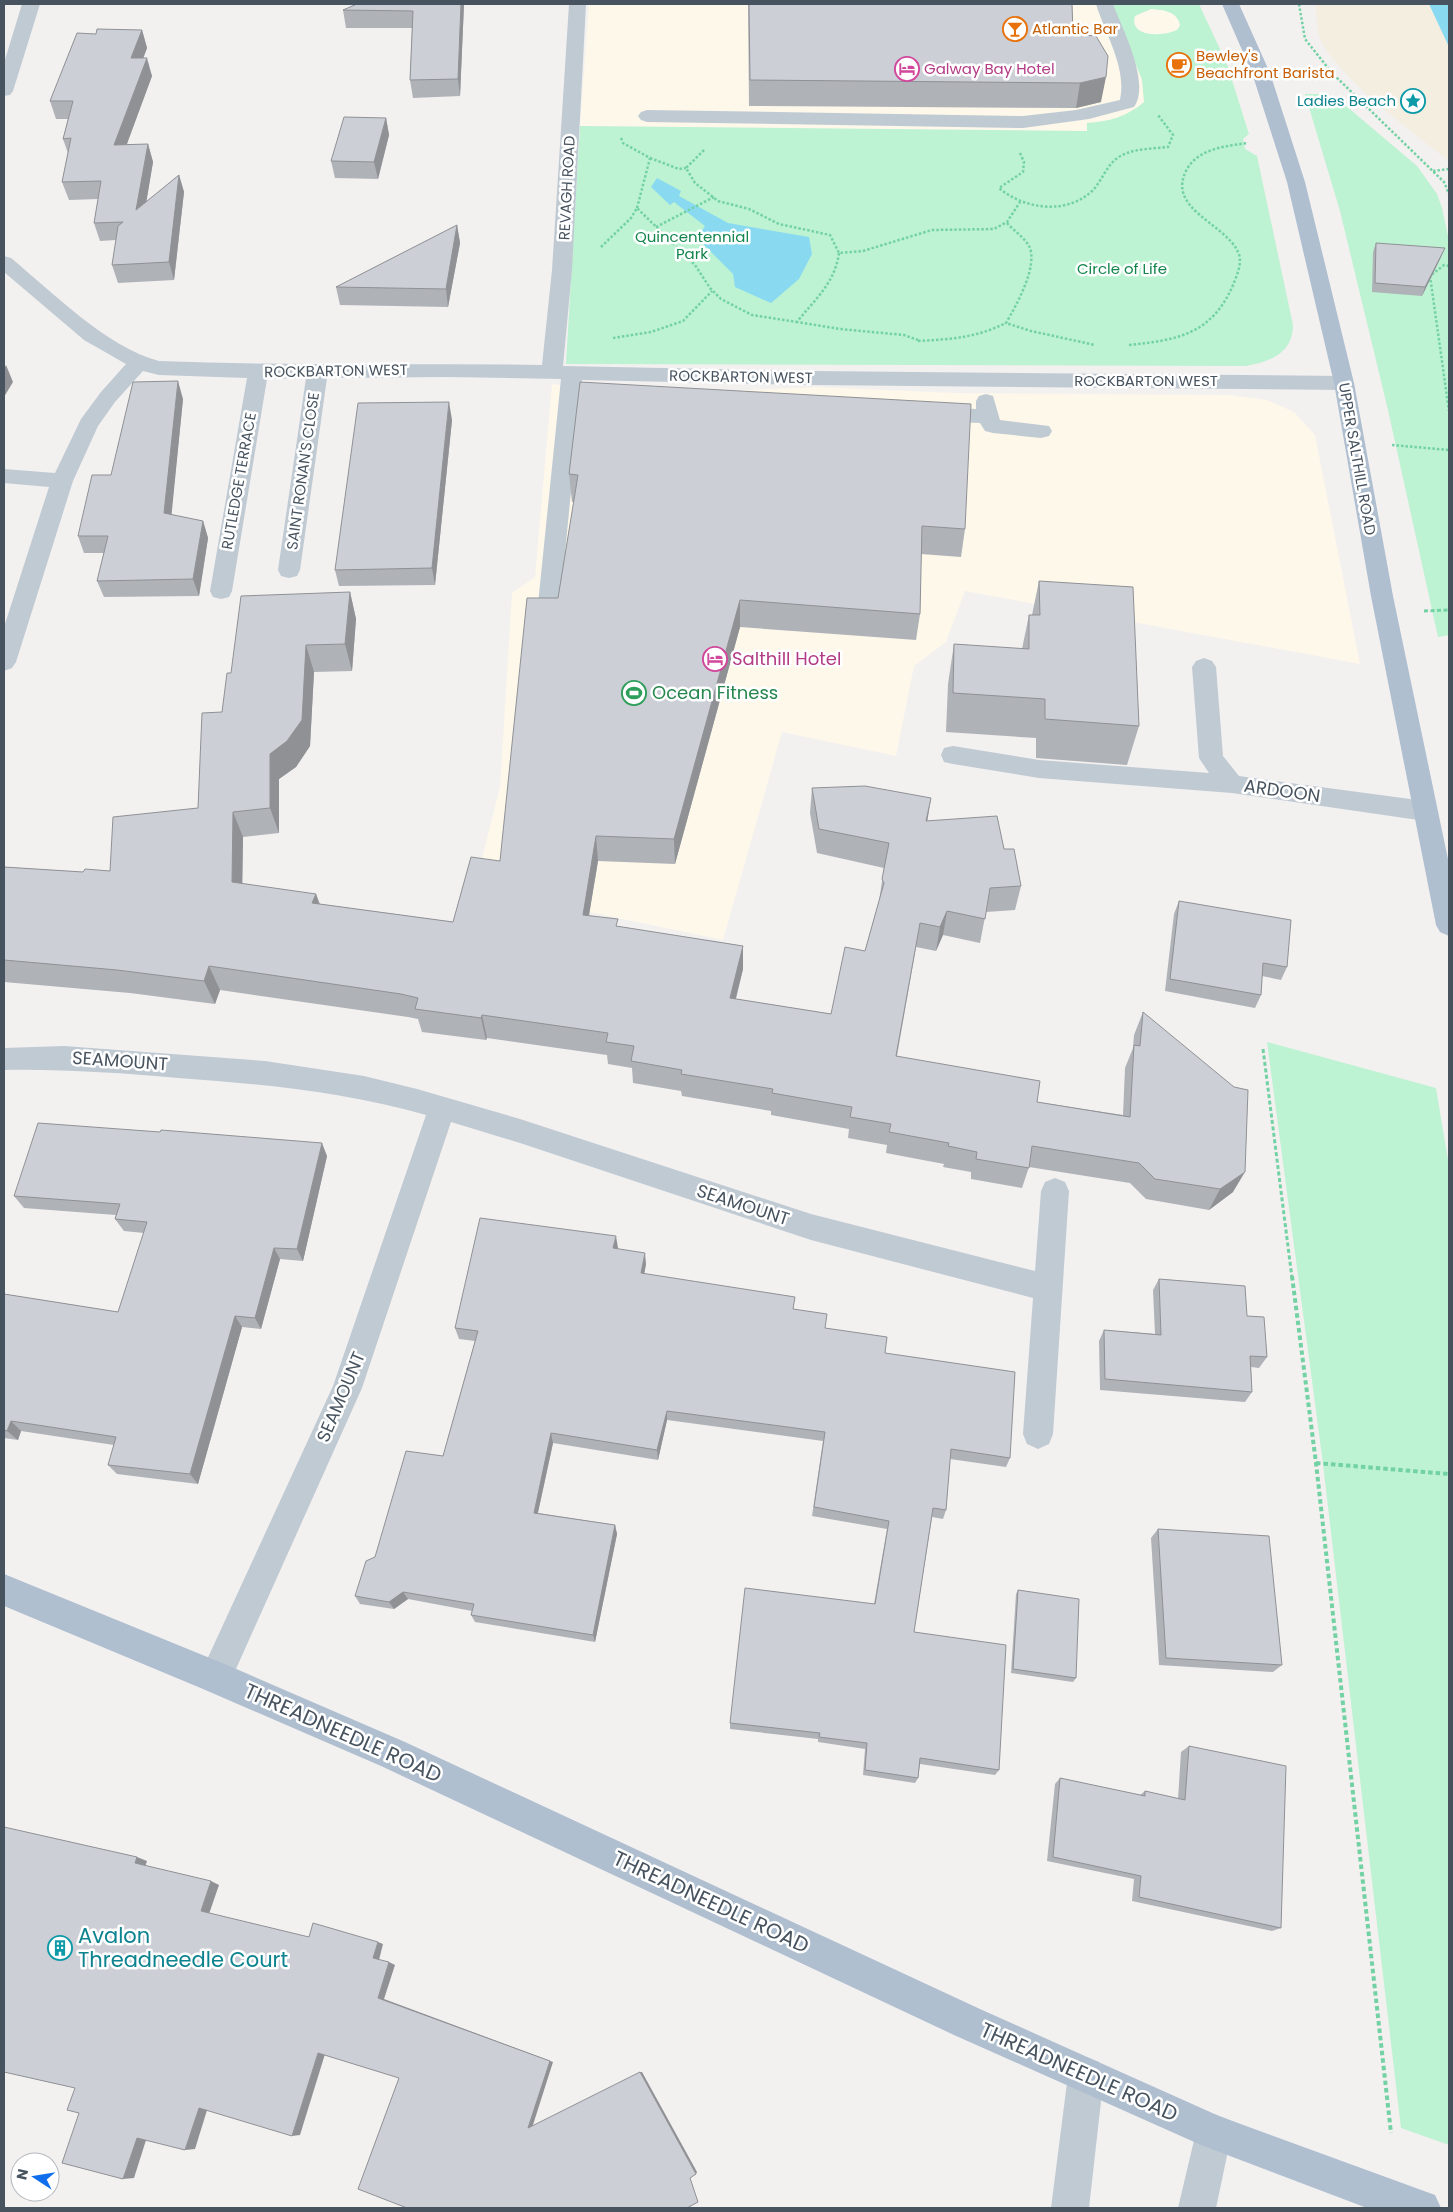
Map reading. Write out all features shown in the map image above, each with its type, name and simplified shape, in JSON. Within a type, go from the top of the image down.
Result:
[{"type":"main road","name":"UPPER SALTHILL ROAD","points":[[1230,4],[1261,72],[1296,182],[1344,383],[1382,596],[1449,925]]},
{"type":"main road","name":"THREADNEEDLE ROAD","points":[[4,1590],[216,1677],[393,1754],[958,2017],[1214,2132],[1390,2198],[1422,2208]]},
{"type":"street","points":[[4,90],[31,4]]},
{"type":"street","name":"REVAGH ROAD","points":[[549,604],[563,251],[577,4]]},
{"type":"street","points":[[647,116],[1023,122],[1061,119],[1108,110],[1129,101],[1132,93],[1128,68],[1104,4]]},
{"type":"street","points":[[4,262],[90,335],[140,364],[108,396],[88,424],[62,481],[39,547],[4,662]]},
{"type":"street","name":"ROCKBARTON WEST","points":[[140,364],[159,368],[258,372],[559,368],[752,377],[1344,383]]},
{"type":"street","name":"RUTLEDGE TERRACE","points":[[221,591],[258,372]]},
{"type":"street","name":"SAINT RONAN'S CLOSE","points":[[289,570],[317,372]]},
{"type":"street","points":[[751,400],[752,377]]},
{"type":"street","points":[[985,380],[987,416],[992,426],[1041,431]]},
{"type":"street","points":[[908,413],[987,416]]},
{"type":"street","points":[[4,476],[62,481]]},
{"type":"street","name":"ARDOON","points":[[1204,667],[1211,758],[1232,784],[1425,810]]},
{"type":"street","points":[[953,755],[1039,769],[1232,784]]},
{"type":"street","name":"SEAMOUNT","points":[[4,1059],[52,1056],[278,1074],[364,1088],[442,1108],[778,1218],[1049,1288]]},
{"type":"street","name":"SEAMOUNT","points":[[216,1677],[353,1372],[442,1108]]},
{"type":"street","points":[[1038,1434],[1055,1191]]},
{"type":"street","points":[[1070,2208],[1086,2075]]},
{"type":"street","points":[[1197,2208],[1214,2132]]},
{"type":"path","points":[[1299,4],[1305,39],[1332,73],[1444,182],[1449,194]]},
{"type":"path","points":[[1016,150],[1021,154],[1024,162],[1023,172],[999,188],[1010,199],[1056,207],[1073,203],[1090,193],[1117,159],[1136,151],[1168,148],[1173,135],[1167,125],[1153,111],[1129,101]]},
{"type":"path","points":[[570,127],[607,131],[620,135],[623,143],[650,158],[679,170],[686,168],[704,150],[712,146]]},
{"type":"path","points":[[1125,345],[1167,342],[1186,336],[1215,316],[1226,302],[1237,277],[1240,262],[1238,252],[1222,233],[1192,208],[1181,184],[1181,179],[1194,159],[1203,153],[1227,145],[1252,143]]},
{"type":"path","points":[[563,251],[596,251],[631,218],[637,208],[650,158]]},
{"type":"path","points":[[686,168],[695,183],[718,201],[750,209],[779,224],[830,235],[839,253],[838,270],[831,282],[797,322]]},
{"type":"path","points":[[1433,171],[1449,169]]},
{"type":"path","points":[[1444,182],[1449,182]]},
{"type":"path","points":[[656,227],[675,219],[714,197]]},
{"type":"path","points":[[839,253],[854,254],[933,230],[974,230],[1000,227],[1007,223],[1020,202]]},
{"type":"path","points":[[637,208],[694,264],[712,291],[746,314],[764,319],[904,335],[918,340],[963,338],[988,332],[1006,323],[1014,310],[1029,272],[1032,254],[1030,247],[1007,223]]},
{"type":"path","points":[[1449,266],[1444,265],[1430,276],[1449,410]]},
{"type":"path","points":[[559,368],[593,342],[651,332],[683,321],[712,291]]},
{"type":"path","points":[[1006,323],[1031,331],[1098,346]]},
{"type":"path","points":[[913,379],[918,340]]},
{"type":"path","points":[[1389,445],[1449,450]]},
{"type":"path","points":[[1424,611],[1449,610]]},
{"type":"path","points":[[1264,1049],[1316,1462],[1391,2133]]},
{"type":"path","points":[[1316,1462],[1449,1474]]},
{"type":"shaded area","name":"Galway Bay Hotel","points":[[589,4],[1199,4],[1227,64],[1249,134],[580,126]]},
{"type":"shaded area","name":"Salthill Hotel","points":[[552,384],[588,388],[693,392],[817,387],[954,393],[1230,395],[1267,400],[1294,412],[1315,435],[1360,664],[965,591],[946,642],[914,666],[896,756],[782,732],[723,940],[570,908],[476,882],[500,787],[512,593],[535,577]]},
{"type":"green space","name":"Quincentennial Park","points":[[1112,4],[1199,4],[1227,64],[1249,134],[1243,139],[1245,149],[1257,156],[1293,325],[1289,343],[1271,359],[1246,366],[566,364],[580,126],[1087,131],[1087,123],[1118,117],[1144,102],[1142,80]],"holes":[[[1151,9],[1173,14],[1180,25],[1178,29],[1173,32],[1150,34],[1137,28],[1134,23],[1135,16]]]},
{"type":"green space","points":[[1305,94],[1318,94],[1339,100],[1417,166],[1437,194],[1442,208],[1449,241],[1449,635],[1438,637],[1388,410],[1340,211]]},
{"type":"green space","points":[[1267,1042],[1436,1088],[1449,1166],[1449,2145],[1401,2128],[1322,1456]]},
{"type":"sand","name":"Ladies Beach","points":[[1315,4],[1449,4],[1449,161],[1364,92],[1334,61],[1319,36]]},
{"type":"water","points":[[1429,4],[1449,4],[1449,47]]},
{"type":"water","points":[[657,178],[681,191],[679,196],[728,223],[809,237],[812,254],[799,279],[771,303],[735,287],[733,274],[697,238],[705,226],[674,202],[670,205],[651,187]]},
{"type":"building","points":[[357,4],[461,4],[458,79],[410,80],[413,11],[343,10]]},
{"type":"building","points":[[749,4],[1072,4],[1073,34],[1096,36],[1108,56],[1106,77],[1080,83],[750,80]]},
{"type":"building","points":[[97,29],[142,30],[131,58],[147,58],[114,145],[148,144],[136,210],[179,175],[169,262],[112,265],[118,226],[123,222],[94,223],[101,181],[62,182],[71,138],[63,139],[73,101],[50,101],[77,33],[96,34]]},
{"type":"building","points":[[344,117],[386,118],[374,162],[331,161]]},
{"type":"building","points":[[457,225],[446,289],[336,287]]},
{"type":"building","points":[[1376,243],[1445,248],[1425,287],[1375,283]]},
{"type":"building","points":[[178,381],[164,513],[203,521],[193,579],[97,581],[108,536],[78,536],[92,475],[111,475],[133,382]]},
{"type":"building","points":[[580,382],[971,404],[965,529],[922,526],[920,614],[740,600],[674,839],[596,836],[583,915],[618,919],[616,926],[743,946],[730,998],[831,1014],[845,947],[865,951],[884,883],[882,879],[889,843],[819,829],[812,788],[865,786],[931,798],[926,821],[997,816],[1004,849],[1014,849],[1021,886],[990,888],[985,919],[947,911],[940,927],[920,923],[896,1056],[1040,1081],[1037,1102],[1130,1117],[1134,1045],[1140,1046],[1143,1012],[1234,1087],[1248,1090],[1245,1172],[1220,1189],[1155,1179],[1139,1163],[1032,1146],[1029,1168],[976,1159],[977,1152],[948,1146],[949,1143],[889,1132],[891,1124],[850,1117],[852,1107],[772,1093],[773,1089],[681,1074],[682,1070],[631,1061],[634,1046],[606,1042],[608,1033],[482,1015],[481,1018],[415,1009],[418,998],[401,994],[209,966],[204,981],[117,970],[4,960],[4,867],[83,872],[85,869],[110,871],[113,817],[198,808],[202,713],[222,712],[227,673],[231,673],[241,596],[350,592],[345,644],[306,645],[302,720],[287,741],[270,754],[270,808],[233,812],[232,882],[316,894],[312,903],[453,922],[471,857],[500,861],[527,598],[558,598],[578,475],[569,474]]},
{"type":"building","points":[[449,402],[432,568],[335,570],[358,403]]},
{"type":"building","points":[[1039,581],[1133,587],[1139,726],[1045,719],[1045,699],[953,693],[954,644],[1029,649],[1029,615],[1040,615]]},
{"type":"building","points":[[1179,901],[1291,920],[1287,967],[1263,963],[1261,995],[1170,979]]},
{"type":"building","points":[[38,1123],[160,1132],[161,1130],[322,1143],[297,1249],[274,1248],[255,1318],[235,1316],[190,1474],[108,1465],[116,1437],[11,1421],[7,1431],[4,1430],[4,1294],[118,1312],[147,1222],[115,1219],[120,1204],[14,1196]]},
{"type":"building","points":[[480,1218],[616,1236],[613,1248],[645,1253],[641,1273],[795,1297],[793,1309],[827,1314],[825,1328],[887,1337],[885,1353],[1015,1372],[1010,1458],[951,1449],[946,1510],[933,1508],[914,1632],[1006,1645],[999,1770],[920,1758],[918,1778],[865,1770],[867,1743],[819,1737],[820,1733],[730,1723],[745,1588],[875,1604],[889,1521],[814,1507],[825,1432],[667,1411],[657,1450],[551,1433],[534,1513],[615,1525],[593,1635],[471,1615],[474,1604],[403,1592],[389,1602],[355,1596],[366,1561],[375,1557],[406,1451],[443,1456],[478,1331],[455,1328]]},
{"type":"building","points":[[1159,1279],[1245,1286],[1247,1316],[1264,1317],[1267,1357],[1250,1356],[1252,1392],[1105,1379],[1104,1330],[1161,1335]]},
{"type":"building","points":[[1158,1529],[1269,1536],[1282,1665],[1166,1658]]},
{"type":"building","points":[[1018,1590],[1079,1599],[1076,1678],[1013,1669]]},
{"type":"building","points":[[1189,1746],[1286,1766],[1281,1928],[1139,1897],[1141,1876],[1053,1857],[1060,1778],[1145,1796],[1145,1791],[1185,1800]]},
{"type":"building","points":[[4,1827],[137,1857],[135,1863],[211,1881],[201,1911],[309,1937],[313,1923],[378,1942],[373,1958],[389,1962],[378,1998],[550,2061],[528,2128],[640,2072],[696,2174],[690,2178],[698,2202],[687,2208],[407,2208],[358,2189],[399,2078],[318,2053],[292,2136],[199,2108],[185,2150],[137,2138],[123,2179],[62,2163],[79,2113],[67,2110],[75,2088],[4,2072]]},
{"type":"place","name":"Atlantic Bar","points":[[1015,29]]},
{"type":"place","name":"Bewley's Beachfront Barista","points":[[1179,65]]},
{"type":"place","name":"Galway Bay Hotel","points":[[907,69]]},
{"type":"place","name":"Ladies Beach","points":[[1413,101]]},
{"type":"place","name":"Salthill Hotel","points":[[715,659]]},
{"type":"place","name":"Ocean Fitness","points":[[634,693]]},
{"type":"place","name":"Avalon Threadneedle Court","points":[[60,1948]]},
{"type":"park label","name":"Circle of Life","points":[[1122,269]]}]
